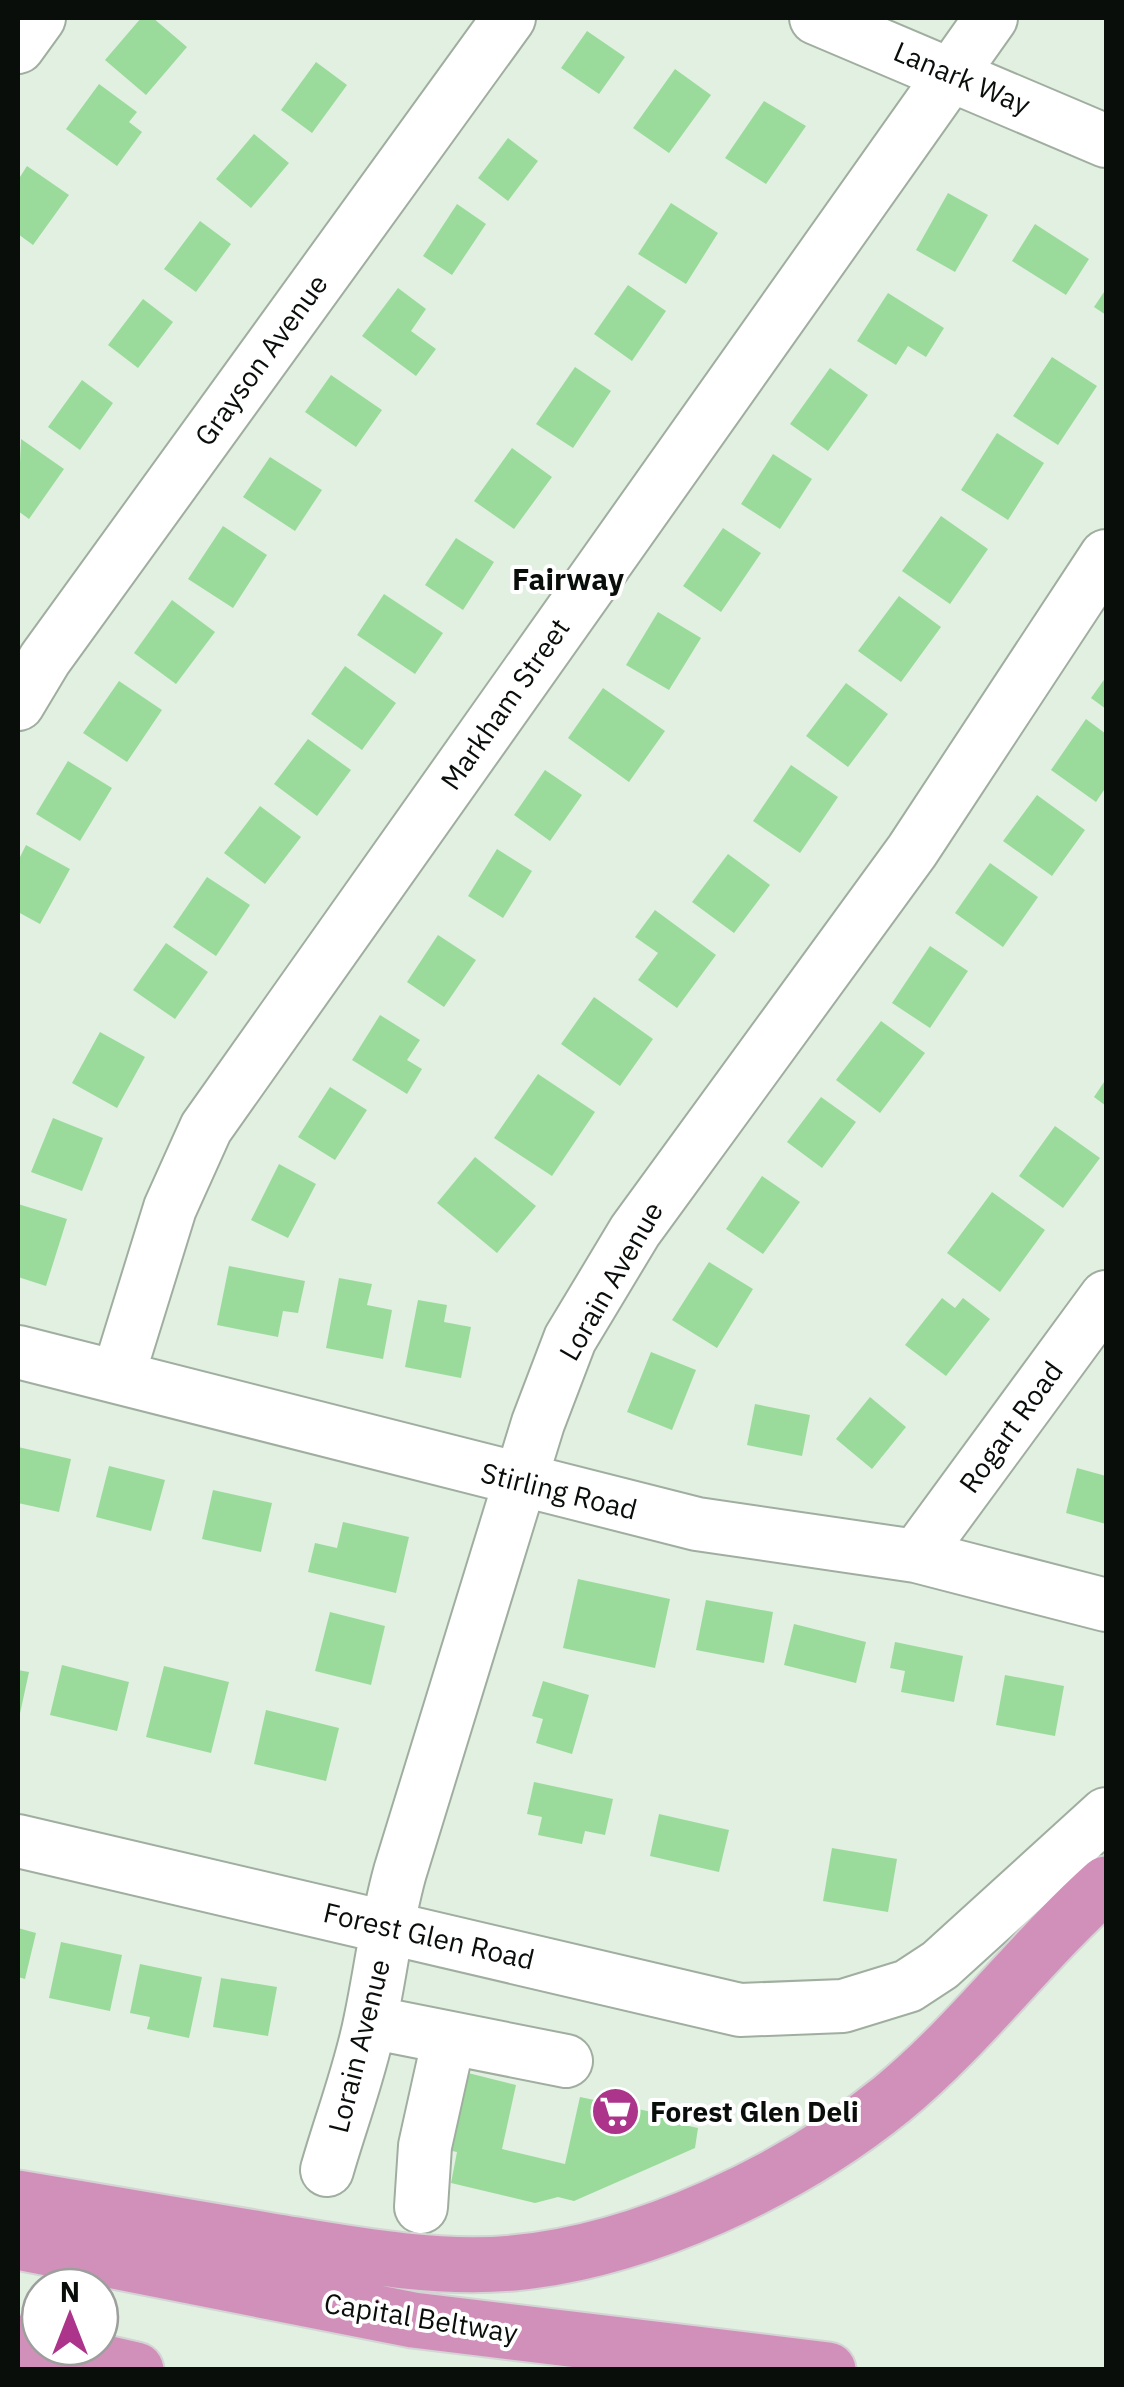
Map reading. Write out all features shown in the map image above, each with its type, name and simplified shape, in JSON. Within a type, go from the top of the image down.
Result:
[{"type":"highway","points":[[18,2198],[431,2264],[514,2263],[588,2248],[669,2224],[761,2184],[826,2148],[894,2097],[1106,1884]]},
{"type":"highway","name":"Capital Beltway","points":[[18,2242],[413,2320],[828,2370]]},
{"type":"highway","points":[[18,2346],[80,2370]]},
{"type":"highway","points":[[18,2346],[136,2370]]},
{"type":"street","points":[[18,47],[39,18]]},
{"type":"street","name":"Grayson Avenue","points":[[18,704],[66,630],[509,18]]},
{"type":"street","name":"Lanark Way","points":[[816,18],[1106,141]]},
{"type":"street","name":"Markham Street","points":[[118,1376],[170,1208],[206,1128],[991,18]]},
{"type":"street","name":"Lorain Avenue","points":[[327,2170],[370,2022],[384,1960],[385,1925],[538,1423],[570,1339],[634,1231],[912,851],[1106,556]]},
{"type":"street","name":"Rogart Road","points":[[916,1556],[1106,1297]]},
{"type":"street","name":"Stirling Road","points":[[18,1352],[522,1483],[697,1524],[916,1556],[1106,1605]]},
{"type":"street","name":"Forest Glen Road","points":[[18,1841],[740,2010],[843,2006],[908,1986],[940,1965],[1106,1814]]},
{"type":"street","points":[[370,2022],[566,2061]]},
{"type":"street","points":[[421,2207],[425,2146],[449,2038]]},
{"type":"building","points":[[141,18],[153,18],[187,47],[146,95],[105,60]]},
{"type":"building","points":[[587,31],[625,57],[599,94],[561,68]]},
{"type":"building","points":[[316,62],[347,85],[312,133],[281,110]]},
{"type":"building","points":[[675,69],[711,95],[669,153],[633,128]]},
{"type":"building","points":[[99,84],[137,112],[129,122],[142,132],[117,166],[66,129]]},
{"type":"building","points":[[764,101],[806,126],[766,184],[725,158]]},
{"type":"building","points":[[254,134],[289,163],[251,208],[216,179]]},
{"type":"building","points":[[508,138],[538,161],[508,201],[478,178]]},
{"type":"building","points":[[27,166],[69,195],[33,245],[18,234],[18,180]]},
{"type":"building","points":[[948,193],[988,215],[955,272],[916,250]]},
{"type":"building","points":[[671,203],[718,233],[686,284],[638,254]]},
{"type":"building","points":[[457,204],[486,224],[452,275],[423,256]]},
{"type":"building","points":[[200,221],[231,244],[196,292],[164,269]]},
{"type":"building","points":[[1035,224],[1089,259],[1066,295],[1012,261]]},
{"type":"building","points":[[628,285],[666,311],[632,361],[594,334]]},
{"type":"building","points":[[398,288],[426,309],[411,331],[436,349],[416,376],[362,336]]},
{"type":"building","points":[[1106,289],[1106,315],[1094,307]]},
{"type":"building","points":[[888,293],[944,328],[926,357],[908,346],[896,365],[857,341]]},
{"type":"building","points":[[143,299],[173,322],[138,368],[108,345]]},
{"type":"building","points":[[1052,357],[1097,386],[1058,445],[1013,416]]},
{"type":"building","points":[[575,367],[611,391],[573,448],[536,424]]},
{"type":"building","points":[[830,368],[868,395],[828,451],[790,424]]},
{"type":"building","points":[[331,375],[382,410],[356,447],[305,412]]},
{"type":"building","points":[[82,380],[113,403],[80,450],[48,427]]},
{"type":"building","points":[[997,433],[1044,463],[1008,520],[961,490]]},
{"type":"building","points":[[21,439],[64,469],[29,519],[18,511]]},
{"type":"building","points":[[512,448],[552,477],[514,529],[474,501]]},
{"type":"building","points":[[773,454],[812,479],[780,529],[741,504]]},
{"type":"building","points":[[270,457],[322,490],[295,531],[243,497]]},
{"type":"building","points":[[941,516],[988,549],[950,604],[902,571]]},
{"type":"building","points":[[223,526],[267,555],[233,608],[188,579]]},
{"type":"building","points":[[723,528],[761,553],[721,612],[683,586]]},
{"type":"building","points":[[456,538],[494,562],[463,610],[425,585]]},
{"type":"building","points":[[384,594],[443,633],[415,674],[357,635]]},
{"type":"building","points":[[899,596],[941,627],[901,682],[858,651]]},
{"type":"building","points":[[172,600],[215,632],[176,684],[134,653]]},
{"type":"building","points":[[658,612],[701,638],[669,690],[626,665]]},
{"type":"building","points":[[345,666],[396,703],[362,750],[311,714]]},
{"type":"building","points":[[1106,677],[1106,709],[1091,698]]},
{"type":"building","points":[[119,681],[162,710],[127,762],[83,733]]},
{"type":"building","points":[[846,683],[888,714],[848,767],[806,736]]},
{"type":"building","points":[[603,688],[665,731],[629,782],[568,738]]},
{"type":"building","points":[[1086,719],[1106,734],[1106,787],[1096,802],[1051,770]]},
{"type":"building","points":[[308,739],[351,770],[317,816],[274,784]]},
{"type":"building","points":[[68,761],[112,788],[80,841],[36,814]]},
{"type":"building","points":[[791,765],[838,797],[800,853],[753,821]]},
{"type":"building","points":[[545,770],[582,795],[550,841],[514,815]]},
{"type":"building","points":[[1037,795],[1085,830],[1052,876],[1003,841]]},
{"type":"building","points":[[260,806],[301,837],[265,884],[224,853]]},
{"type":"building","points":[[26,845],[70,869],[40,924],[18,912],[18,861]]},
{"type":"building","points":[[497,849],[532,871],[503,918],[468,896]]},
{"type":"building","points":[[728,854],[770,885],[734,933],[692,902]]},
{"type":"building","points":[[990,863],[1038,897],[1003,947],[955,913]]},
{"type":"building","points":[[207,877],[250,905],[216,956],[173,927]]},
{"type":"building","points":[[655,910],[716,955],[677,1008],[638,980],[658,953],[635,937]]},
{"type":"building","points":[[438,935],[476,960],[444,1007],[407,982]]},
{"type":"building","points":[[166,943],[208,972],[175,1019],[133,990]]},
{"type":"building","points":[[930,946],[968,971],[930,1028],[892,1003]]},
{"type":"building","points":[[594,997],[653,1039],[620,1086],[561,1044]]},
{"type":"building","points":[[380,1015],[420,1040],[407,1060],[422,1069],[407,1094],[352,1060]]},
{"type":"building","points":[[881,1021],[925,1053],[880,1113],[836,1080]]},
{"type":"building","points":[[100,1032],[145,1057],[117,1108],[72,1083]]},
{"type":"building","points":[[538,1074],[595,1112],[552,1176],[494,1138]]},
{"type":"building","points":[[1106,1079],[1106,1106],[1094,1097]]},
{"type":"building","points":[[330,1087],[367,1110],[335,1160],[298,1137]]},
{"type":"building","points":[[821,1097],[856,1122],[822,1168],[787,1142]]},
{"type":"building","points":[[53,1118],[103,1138],[82,1191],[31,1172]]},
{"type":"building","points":[[1055,1126],[1100,1158],[1063,1208],[1019,1176]]},
{"type":"building","points":[[475,1157],[536,1206],[497,1253],[437,1203]]},
{"type":"building","points":[[279,1164],[316,1184],[288,1238],[251,1220]]},
{"type":"building","points":[[762,1176],[800,1202],[763,1254],[726,1229]]},
{"type":"building","points":[[992,1192],[1045,1230],[1000,1292],[947,1253]]},
{"type":"building","points":[[18,1204],[67,1219],[46,1286],[18,1277]]},
{"type":"building","points":[[709,1262],[753,1289],[717,1348],[672,1320]]},
{"type":"building","points":[[229,1266],[305,1281],[298,1313],[283,1311],[278,1337],[217,1325]]},
{"type":"building","points":[[339,1278],[372,1284],[367,1305],[392,1310],[383,1359],[326,1348]]},
{"type":"building","points":[[942,1298],[955,1308],[963,1298],[990,1319],[946,1376],[905,1345]]},
{"type":"building","points":[[418,1300],[447,1305],[444,1322],[471,1327],[461,1378],[405,1367]]},
{"type":"building","points":[[651,1352],[696,1370],[672,1430],[627,1412]]},
{"type":"building","points":[[870,1397],[906,1427],[872,1469],[836,1439]]},
{"type":"building","points":[[755,1404],[810,1415],[802,1456],[747,1445]]},
{"type":"building","points":[[18,1447],[71,1459],[59,1512],[18,1503]]},
{"type":"building","points":[[109,1466],[165,1480],[151,1531],[96,1517]]},
{"type":"building","points":[[1077,1468],[1106,1476],[1106,1524],[1066,1513]]},
{"type":"building","points":[[213,1490],[272,1503],[261,1552],[202,1539]]},
{"type":"building","points":[[343,1522],[409,1537],[396,1593],[308,1572],[315,1543],[337,1548]]},
{"type":"building","points":[[578,1579],[670,1599],[655,1668],[563,1648]]},
{"type":"building","points":[[706,1600],[773,1612],[764,1663],[696,1650]]},
{"type":"building","points":[[330,1612],[385,1626],[371,1685],[315,1671]]},
{"type":"building","points":[[794,1624],[866,1642],[856,1683],[784,1665]]},
{"type":"building","points":[[895,1642],[963,1656],[954,1702],[901,1692],[905,1671],[890,1668]]},
{"type":"building","points":[[62,1665],[129,1682],[117,1731],[50,1715]]},
{"type":"building","points":[[164,1666],[229,1682],[211,1753],[146,1737]]},
{"type":"building","points":[[18,1670],[29,1672],[19,1718],[18,1718]]},
{"type":"building","points":[[1005,1675],[1064,1686],[1055,1736],[996,1725]]},
{"type":"building","points":[[543,1681],[589,1695],[572,1754],[536,1743],[543,1719],[532,1716]]},
{"type":"building","points":[[266,1710],[339,1728],[326,1781],[254,1764]]},
{"type":"building","points":[[534,1782],[613,1799],[605,1835],[585,1831],[582,1844],[538,1835],[542,1817],[527,1814]]},
{"type":"building","points":[[659,1814],[729,1830],[719,1872],[650,1856]]},
{"type":"building","points":[[832,1848],[897,1859],[888,1912],[823,1901]]},
{"type":"building","points":[[18,1928],[36,1933],[25,1979],[18,1977]]},
{"type":"building","points":[[61,1942],[122,1955],[110,2011],[49,1998]]},
{"type":"building","points":[[140,1964],[202,1977],[189,2038],[147,2029],[150,2017],[130,2013]]},
{"type":"building","points":[[221,1978],[277,1987],[268,2036],[213,2027]]},
{"type":"building","points":[[460,2071],[516,2085],[502,2149],[565,2164],[580,2097],[671,2116],[671,2122],[698,2128],[695,2148],[574,2201],[558,2197],[535,2203],[451,2183],[457,2152],[443,2149]]},
{"type":"place","name":"Forest Glen Deli","points":[[615,2112]]},
{"type":"district","name":"Fairway","points":[[568,580]]}]
